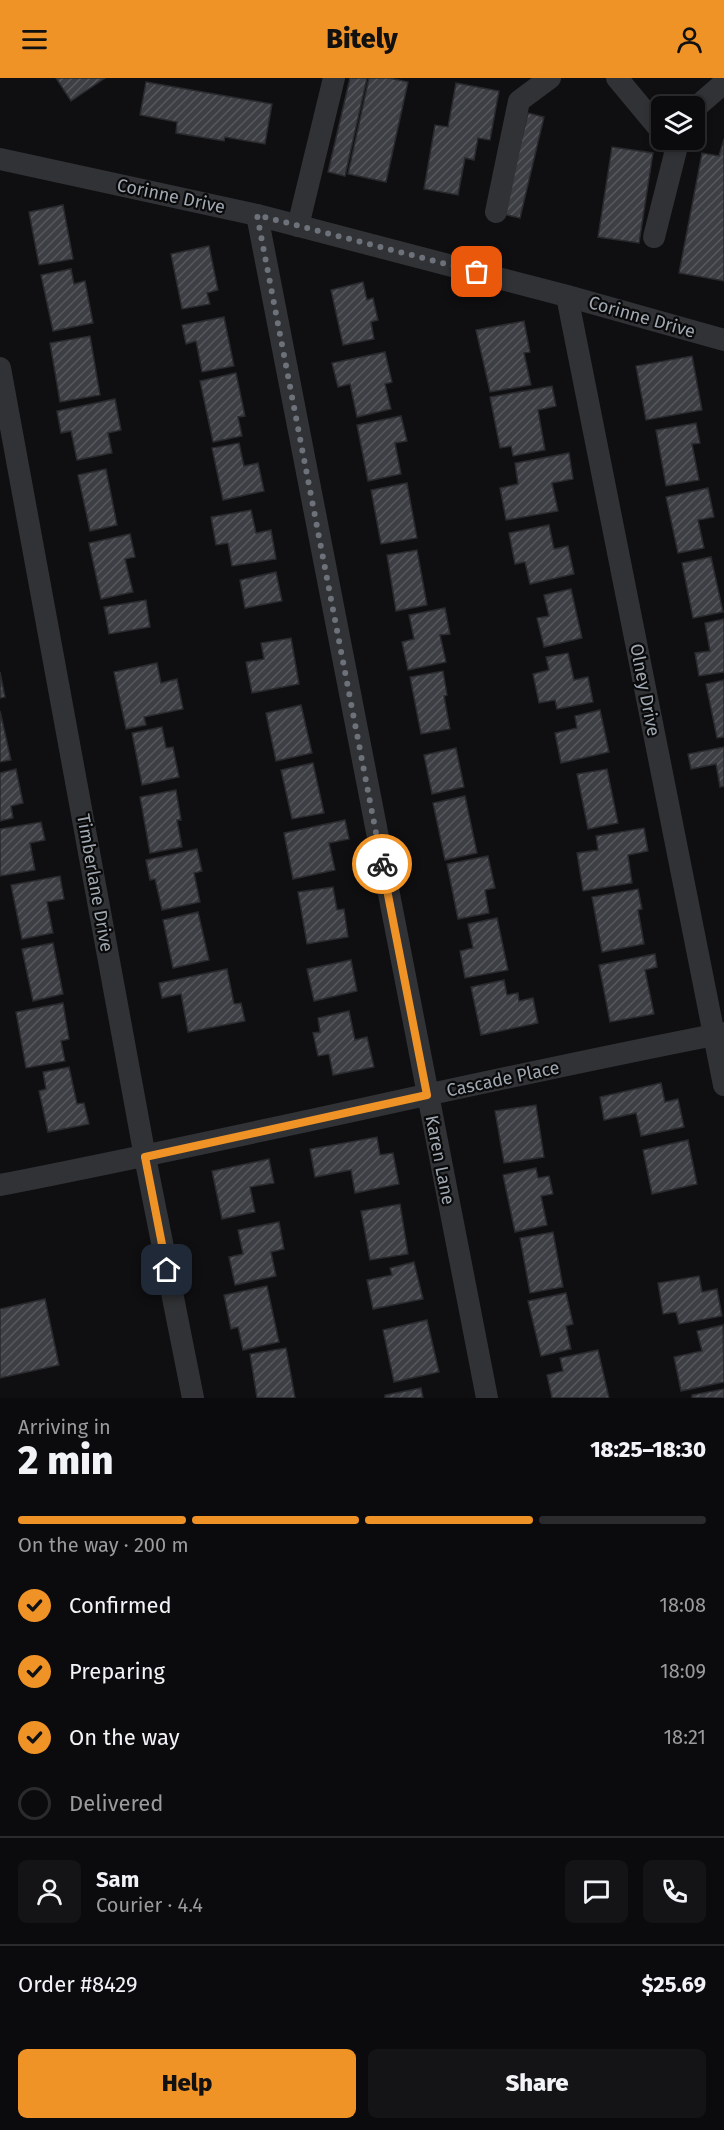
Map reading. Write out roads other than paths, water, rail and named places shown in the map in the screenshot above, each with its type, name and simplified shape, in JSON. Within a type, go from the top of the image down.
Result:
[{"type":"street","points":[[298,226],[334,78]]},
{"type":"street","points":[[496,212],[519,101],[550,78]]},
{"type":"street","points":[[617,78],[651,119]]},
{"type":"street","points":[[705,99],[724,83]]},
{"type":"street","points":[[654,237],[676,150]]},
{"type":"street","name":"Corinne Drive","points":[[0,159],[257,215],[567,296],[724,340]]},
{"type":"street","name":"Karen Lane","points":[[257,215],[427,1095],[488,1398]]},
{"type":"street","name":"Olney Drive","points":[[567,296],[719,1034],[724,1085]]},
{"type":"street","name":"Timberlane Drive","points":[[0,368],[145,1157],[193,1398]]},
{"type":"street","name":"Cascade Place","points":[[0,1185],[145,1157],[719,1034]]}]
